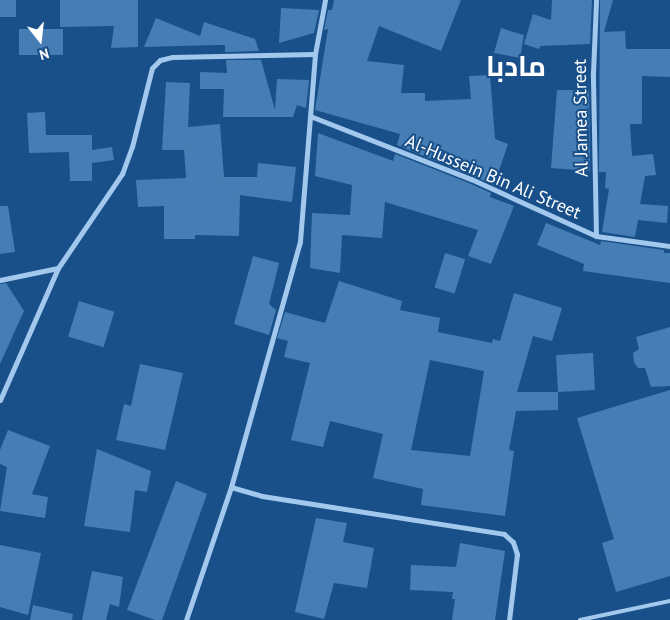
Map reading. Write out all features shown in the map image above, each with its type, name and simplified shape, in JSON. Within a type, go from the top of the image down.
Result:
[{"type":"street","points":[[186,620],[230,487],[300,241],[315,54],[325,0]]},
{"type":"street","name":"Al Jamea Street","points":[[596,0],[593,73],[596,236]]},
{"type":"street","points":[[0,400],[58,268],[122,174],[132,147],[147,79],[152,68],[160,60],[315,54]]},
{"type":"street","name":"Al-Hussein Bin Ali Street","points":[[310,116],[471,179],[596,236],[670,246]]},
{"type":"street","points":[[0,280],[58,268]]},
{"type":"street","points":[[230,487],[262,496],[504,534],[512,542],[517,554],[509,620]]},
{"type":"lane","points":[[580,620],[670,601]]},
{"type":"building","points":[[0,0],[16,0],[16,17],[0,17]]},
{"type":"building","points":[[60,0],[138,0],[138,47],[111,48],[114,26],[60,27]]},
{"type":"building","points":[[334,0],[461,0],[441,51],[379,26],[367,61],[404,65],[401,93],[425,93],[425,101],[471,99],[469,76],[490,75],[495,139],[508,144],[494,185],[397,145],[400,134],[315,110],[328,29],[324,30],[328,10],[332,10]]},
{"type":"building","points":[[552,0],[592,0],[590,44],[540,46],[539,49],[524,44],[533,14],[551,20]]},
{"type":"building","points":[[600,0],[613,0],[604,32],[625,31],[626,49],[670,49],[670,77],[642,76],[642,124],[630,124],[632,156],[653,154],[656,175],[645,176],[640,204],[668,206],[667,223],[638,220],[635,237],[602,232],[609,189],[605,188],[606,172],[599,172]]},
{"type":"building","points":[[281,8],[319,10],[314,33],[279,43]]},
{"type":"building","points":[[156,18],[200,36],[204,22],[255,39],[259,51],[225,52],[225,45],[144,47]]},
{"type":"building","points":[[501,28],[524,35],[520,58],[494,53]]},
{"type":"building","points":[[19,29],[63,29],[63,55],[19,55]]},
{"type":"building","points":[[226,60],[261,60],[275,110],[277,79],[309,80],[306,108],[297,105],[293,117],[223,117],[224,89],[200,89],[200,72],[227,73]]},
{"type":"building","points":[[166,82],[190,83],[188,127],[220,124],[224,177],[257,177],[258,163],[296,167],[292,202],[240,195],[239,236],[195,235],[195,239],[164,239],[164,206],[138,207],[136,180],[186,178],[184,150],[162,150]]},
{"type":"building","points":[[557,90],[589,90],[590,171],[551,168]]},
{"type":"building","points":[[45,112],[46,135],[92,135],[92,150],[112,147],[114,160],[92,163],[92,181],[70,181],[69,152],[29,153],[27,113]]},
{"type":"building","points":[[318,133],[393,161],[395,154],[469,183],[491,193],[490,197],[514,206],[491,264],[468,256],[478,230],[385,202],[382,238],[342,235],[340,273],[310,268],[312,213],[350,215],[352,185],[315,176]]},
{"type":"building","points":[[0,206],[8,206],[15,252],[0,254]]},
{"type":"building","points":[[546,223],[600,245],[601,241],[664,250],[664,253],[670,253],[670,283],[583,271],[584,264],[537,245]]},
{"type":"building","points":[[445,253],[465,259],[455,294],[434,287]]},
{"type":"building","points":[[253,256],[279,263],[269,304],[276,310],[269,335],[234,324]]},
{"type":"building","points":[[339,281],[402,301],[400,310],[440,318],[438,332],[492,343],[493,339],[500,341],[514,293],[562,308],[552,341],[533,336],[517,392],[558,392],[558,410],[516,411],[509,450],[514,451],[505,516],[421,505],[423,489],[373,478],[383,434],[330,421],[323,447],[291,440],[310,363],[284,357],[288,341],[277,338],[285,312],[325,323]],"holes":[[[430,360],[484,371],[470,456],[411,450]]]},
{"type":"building","points":[[6,283],[24,311],[0,364],[0,284]]},
{"type":"building","points":[[79,301],[114,312],[104,347],[68,336]]},
{"type":"building","points":[[670,327],[670,386],[651,387],[645,368],[638,368],[634,362],[633,353],[639,349],[636,337]]},
{"type":"building","points":[[593,353],[595,390],[558,392],[556,355]]},
{"type":"building","points":[[140,364],[183,373],[165,450],[116,440],[124,404],[131,406]]},
{"type":"building","points":[[670,390],[670,576],[616,592],[602,543],[614,539],[577,418]]},
{"type":"building","points":[[8,430],[50,446],[32,494],[48,497],[45,518],[0,511],[7,467],[0,464],[0,450]]},
{"type":"building","points":[[97,449],[151,471],[147,492],[135,490],[130,532],[84,526]]},
{"type":"building","points":[[176,481],[207,494],[162,620],[155,620],[127,610]]},
{"type":"building","points":[[316,518],[347,523],[343,542],[374,548],[367,588],[334,583],[324,619],[295,612]]},
{"type":"building","points":[[460,543],[505,551],[495,620],[452,620],[455,599],[452,599],[453,592],[410,590],[411,565],[456,567]]},
{"type":"building","points":[[0,545],[41,553],[28,615],[0,607]]},
{"type":"building","points":[[92,571],[123,577],[119,607],[110,604],[106,620],[82,620]]},
{"type":"building","points":[[33,605],[73,614],[72,620],[30,620]]},
{"type":"district","name":"مادبا","points":[[516,66]]}]
